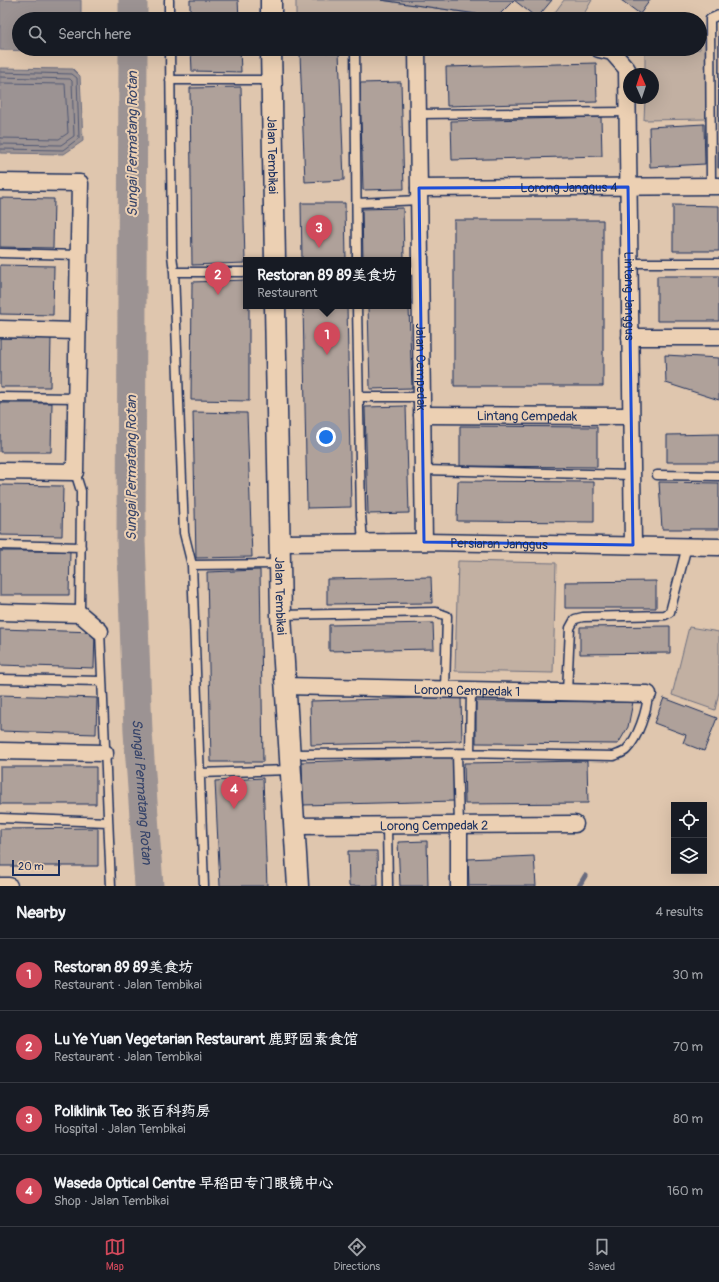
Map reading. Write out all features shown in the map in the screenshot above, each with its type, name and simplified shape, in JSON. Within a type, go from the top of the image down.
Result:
[{"type":"street","points":[[271,0],[271,12]]},
{"type":"street","name":"Jalan Tembikai","points":[[271,56],[275,257]]},
{"type":"street","name":"Jalan Cempedak","points":[[417,56],[419,194],[414,271],[422,397],[424,542]]},
{"type":"street","name":"Lintang Janggus","points":[[613,56],[627,69],[633,545]]},
{"type":"street","points":[[0,182],[80,183],[75,472],[0,471]]},
{"type":"street","name":"Lorong Janggus 4","points":[[419,194],[628,186],[715,186]]},
{"type":"street","name":"Jalan Tembikai","points":[[275,309],[281,615],[293,826],[298,886]]},
{"type":"street","points":[[0,329],[78,330]]},
{"type":"street","points":[[630,337],[719,337]]},
{"type":"street","name":"Lintang Cempedak","points":[[422,416],[631,416]]},
{"type":"street","name":"Persiaran Janggus","points":[[279,543],[424,542],[719,547]]},
{"type":"street","points":[[0,612],[80,614],[100,631]]},
{"type":"street","name":"Lorong Cempedak 1","points":[[285,686],[648,694]]},
{"type":"street","points":[[0,751],[105,753]]},
{"type":"street","name":"Lorong Cempedak 2","points":[[293,826],[575,824]]},
{"type":"street","points":[[458,825],[459,886]]},
{"type":"street","points":[[0,886],[10,886]]},
{"type":"lane","points":[[169,0],[169,12]]},
{"type":"lane","points":[[715,186],[710,19],[719,15]]},
{"type":"lane","points":[[170,56],[172,255],[174,272],[184,533],[192,564],[204,886]]},
{"type":"lane","points":[[355,56],[357,257]]},
{"type":"lane","points":[[170,80],[272,80]]},
{"type":"lane","points":[[418,114],[627,112]]},
{"type":"lane","points":[[357,203],[419,194]]},
{"type":"lane","points":[[0,253],[79,255]]},
{"type":"lane","points":[[629,263],[719,263]]},
{"type":"lane","points":[[174,272],[243,272]]},
{"type":"lane","points":[[357,309],[361,515],[363,543]]},
{"type":"lane","points":[[0,397],[76,398]]},
{"type":"lane","points":[[359,397],[422,397]]},
{"type":"lane","points":[[423,470],[632,475]]},
{"type":"lane","points":[[75,472],[81,491],[80,614]]},
{"type":"lane","points":[[658,475],[719,476]]},
{"type":"lane","points":[[0,545],[81,547]]},
{"type":"lane","points":[[568,692],[570,628],[575,619],[583,617],[665,615],[670,612],[687,546]]},
{"type":"lane","points":[[192,564],[280,564]]},
{"type":"lane","points":[[281,615],[436,612],[447,616],[445,690]]},
{"type":"lane","points":[[100,631],[111,886]]},
{"type":"lane","points":[[0,679],[102,681]]},
{"type":"lane","points":[[470,753],[471,690]]},
{"type":"lane","points":[[200,773],[289,762],[457,753],[614,756],[624,752],[631,743],[647,708],[648,694]]},
{"type":"lane","points":[[457,753],[458,825]]},
{"type":"lane","points":[[0,818],[108,822]]},
{"type":"lane","points":[[387,826],[388,886]]},
{"type":"highlighted area","points":[[628,187],[633,545],[424,542],[419,188]]},
{"type":"shaded area","points":[[296,0],[381,0],[462,12],[296,12]]},
{"type":"shaded area","points":[[564,0],[592,0],[585,12],[555,12]]},
{"type":"shaded area","points":[[645,56],[706,56],[706,119],[644,120],[645,104],[659,104],[659,68],[645,68]]},
{"type":"shaded area","points":[[458,561],[556,563],[553,673],[455,671]]},
{"type":"shaded area","points":[[689,627],[719,632],[719,692],[715,710],[672,695]]},
{"type":"water","points":[[0,0],[81,0],[81,12],[12,12],[12,50],[0,50]]},
{"type":"water","points":[[0,68],[73,69],[80,76],[83,141],[64,154],[0,153]]},
{"type":"building","points":[[190,0],[238,0],[239,12],[190,12]]},
{"type":"building","points":[[381,0],[514,0],[502,12],[463,12]]},
{"type":"building","points":[[514,0],[552,0],[542,12],[529,12]]},
{"type":"building","points":[[621,0],[650,0],[641,12],[637,12]]},
{"type":"building","points":[[719,23],[719,168],[718,168]]},
{"type":"building","points":[[191,56],[240,56],[241,72],[192,71]]},
{"type":"building","points":[[300,56],[339,56],[344,180],[305,182]]},
{"type":"building","points":[[596,63],[597,102],[447,106],[446,67]]},
{"type":"building","points":[[401,82],[404,189],[363,190],[360,83]]},
{"type":"building","points":[[241,87],[245,257],[243,257],[243,263],[192,265],[190,88]]},
{"type":"building","points":[[601,117],[602,156],[452,160],[451,121]]},
{"type":"building","points":[[704,124],[705,164],[650,167],[649,127]]},
{"type":"building","points":[[0,198],[54,199],[53,248],[0,247]]},
{"type":"building","points":[[301,203],[345,203],[346,257],[302,257]]},
{"type":"building","points":[[673,205],[719,206],[719,251],[673,251]]},
{"type":"building","points":[[403,208],[404,257],[363,257],[362,209]]},
{"type":"building","points":[[454,220],[603,220],[603,386],[454,386]]},
{"type":"building","points":[[0,265],[54,266],[53,315],[0,314]]},
{"type":"building","points":[[657,276],[719,276],[719,321],[657,321]]},
{"type":"building","points":[[243,280],[243,309],[249,309],[249,401],[191,400],[192,282]]},
{"type":"building","points":[[303,309],[347,309],[351,507],[307,508]]},
{"type":"building","points":[[368,309],[409,309],[412,388],[370,389]]},
{"type":"building","points":[[0,338],[51,338],[50,387],[0,387]]},
{"type":"building","points":[[665,355],[719,358],[719,400],[666,383]]},
{"type":"building","points":[[0,403],[52,403],[51,452],[0,452]]},
{"type":"building","points":[[406,406],[409,513],[368,514],[365,407]]},
{"type":"building","points":[[193,412],[247,413],[252,557],[196,558]]},
{"type":"building","points":[[460,426],[597,427],[597,467],[460,466]]},
{"type":"building","points":[[719,434],[719,462],[667,462],[667,435]]},
{"type":"building","points":[[458,481],[594,482],[594,522],[457,521]]},
{"type":"building","points":[[659,482],[719,483],[719,529],[662,529]]},
{"type":"building","points":[[0,485],[63,486],[62,536],[0,535]]},
{"type":"building","points":[[0,551],[70,551],[69,595],[0,595]]},
{"type":"building","points":[[260,570],[263,762],[211,762],[207,572]]},
{"type":"building","points":[[431,577],[432,603],[327,604],[327,579]]},
{"type":"building","points":[[656,581],[656,608],[565,608],[565,582]]},
{"type":"building","points":[[433,623],[434,649],[329,651],[329,625]]},
{"type":"building","points":[[670,626],[670,653],[580,654],[580,627]]},
{"type":"building","points":[[0,629],[95,632],[94,668],[0,665]]},
{"type":"building","points":[[0,695],[97,698],[96,734],[0,731]]},
{"type":"building","points":[[461,697],[462,741],[311,745],[310,701]]},
{"type":"building","points":[[664,698],[717,718],[704,751],[683,743],[686,735],[654,723]]},
{"type":"building","points":[[476,701],[633,702],[628,727],[618,744],[476,743]]},
{"type":"building","points":[[453,757],[454,801],[303,805],[302,762]]},
{"type":"building","points":[[587,761],[588,803],[465,804],[464,763]]},
{"type":"building","points":[[0,767],[96,767],[96,804],[0,804]]},
{"type":"building","points":[[263,778],[267,886],[220,886],[215,781]]},
{"type":"building","points":[[98,828],[98,866],[0,866],[0,829]]},
{"type":"building","points":[[427,841],[428,886],[400,886],[398,842]]},
{"type":"building","points":[[348,851],[377,851],[378,886],[349,886]]},
{"type":"building","points":[[534,856],[536,886],[469,886],[468,859]]},
{"type":"waterway","name":"Sungai Permatang Rotan","points":[[133,0],[133,12]]},
{"type":"waterway","name":"Sungai Permatang Rotan","points":[[133,56],[131,540],[138,732],[149,886]]},
{"type":"waterway","points":[[579,886],[585,876]]},
{"type":"place","name":"Poliklinik Teo 张百科药房","points":[[319,248]]},
{"type":"place","name":"Lu Ye Yuan Vegetarian Restaurant 鹿野园素食馆","points":[[218,295]]},
{"type":"place","name":"Restoran 89 89美食坊","points":[[327,355]]},
{"type":"place","name":"Waseda Optical Centre 早稻田专门眼镜中心","points":[[234,809]]}]
